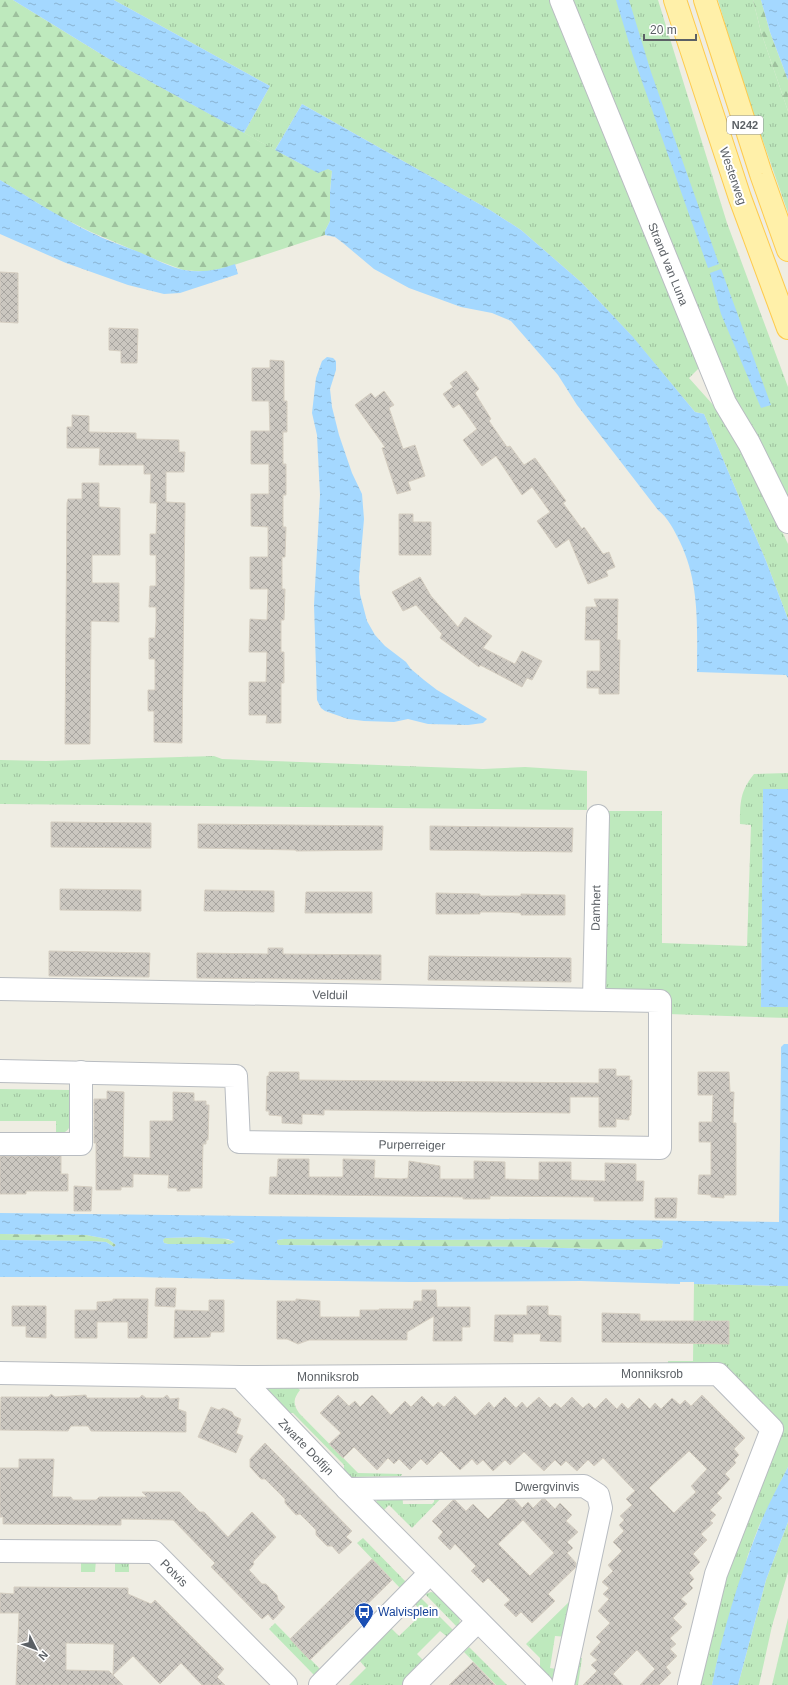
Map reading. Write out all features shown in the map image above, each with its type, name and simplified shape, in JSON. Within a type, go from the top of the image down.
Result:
[{"type":"main road","name":"Westerweg","points":[[675,0],[740,198],[788,328]]},
{"type":"main road","name":"N242","points":[[705,0],[761,174],[788,250]]},
{"type":"street","name":"Strand van Luna","points":[[561,0],[725,403],[749,443],[788,522]]},
{"type":"street","name":"Damhert","points":[[594,999],[598,816]]},
{"type":"street","name":"Velduil","points":[[0,989],[660,1001]]},
{"type":"street","name":"Purperreiger","points":[[0,1071],[236,1076],[239,1142],[660,1148],[660,1001]]},
{"type":"street","points":[[0,1144],[81,1144],[81,1072]]},
{"type":"street","points":[[0,1373],[240,1377]]},
{"type":"street","name":"Monniksrob","points":[[240,1377],[718,1374],[772,1429],[716,1574],[689,1685]]},
{"type":"street","name":"Zwarte Dolfijn","points":[[240,1377],[347,1489],[542,1685]]},
{"type":"street","name":"Dwergvinvis","points":[[347,1489],[584,1486],[598,1495],[600,1508],[563,1685]]},
{"type":"street","name":"Potvis","points":[[0,1551],[154,1552],[286,1685]]},
{"type":"street","points":[[320,1685],[430,1573]]},
{"type":"street","points":[[414,1685],[478,1621]]},
{"type":"green space","points":[[0,0],[13,0],[109,59],[303,165],[332,171],[330,221],[325,231],[325,235],[225,268],[210,271],[183,270],[91,232],[57,215],[0,180]]},
{"type":"green space","points":[[114,0],[551,0],[699,368],[689,378],[723,416],[746,455],[788,544],[788,619],[766,561],[704,414],[695,412],[630,334],[582,283],[521,230],[490,210],[302,104],[275,150],[244,133],[270,86]]},
{"type":"green space","points":[[569,0],[658,0],[727,223],[788,387],[788,510],[731,396]]},
{"type":"green space","points":[[718,0],[753,0],[761,32],[788,111],[788,213],[739,72]]},
{"type":"green space","points":[[753,0],[761,0],[770,32],[788,80],[788,111],[761,32]]},
{"type":"green space","points":[[214,756],[222,759],[483,769],[525,767],[587,771],[587,810],[0,804],[0,760],[46,761]]},
{"type":"green space","points":[[788,773],[788,789],[763,790],[761,1006],[788,1007],[788,1018],[668,1014],[667,992],[603,990],[606,811],[662,811],[662,943],[747,946],[751,825],[740,824],[740,810],[743,792],[754,774]]},
{"type":"green space","points":[[0,1089],[71,1090],[70,1126],[68,1130],[61,1133],[56,1133],[56,1121],[0,1121]]},
{"type":"green space","points":[[0,1234],[86,1235],[108,1239],[116,1245],[114,1247],[106,1242],[90,1241],[0,1240]]},
{"type":"green space","points":[[164,1238],[222,1238],[235,1242],[230,1244],[168,1244],[164,1243],[163,1240]]},
{"type":"green space","points":[[659,1239],[663,1241],[662,1248],[659,1249],[627,1250],[529,1247],[279,1245],[277,1243],[277,1240]]},
{"type":"green space","points":[[694,1284],[788,1286],[788,1467],[759,1526],[748,1555],[717,1662],[712,1685],[696,1685],[719,1592],[777,1443],[736,1381],[668,1371],[668,1361],[693,1361]]},
{"type":"green space","points":[[292,1382],[300,1390],[296,1396],[295,1402],[299,1413],[358,1473],[402,1474],[401,1476],[350,1477],[344,1474],[344,1465],[293,1413],[285,1413],[267,1390],[268,1388]]},
{"type":"green space","points":[[402,1491],[403,1504],[432,1504],[434,1502],[435,1491],[448,1491],[412,1528],[389,1505],[382,1512],[376,1503],[378,1495]]},
{"type":"green space","points":[[788,1522],[788,1572],[772,1626],[759,1685],[738,1685],[766,1580]]},
{"type":"green space","points":[[363,1538],[407,1583],[401,1589],[357,1543]]},
{"type":"green space","points":[[81,1560],[96,1560],[95,1572],[81,1572]]},
{"type":"green space","points":[[115,1560],[129,1560],[129,1572],[115,1572]]},
{"type":"green space","points":[[431,1592],[436,1593],[460,1616],[459,1629],[425,1594]]},
{"type":"green space","points":[[420,1597],[456,1633],[450,1639],[440,1631],[417,1654],[426,1663],[404,1685],[349,1685],[366,1668],[358,1659],[390,1627],[399,1636],[423,1613],[414,1603]]},
{"type":"green space","points":[[571,1600],[568,1637],[555,1636],[550,1668],[562,1670],[554,1680],[551,1680],[540,1673],[543,1670],[540,1667],[540,1658],[526,1644]]},
{"type":"green space","points":[[788,1618],[788,1685],[772,1685]]},
{"type":"green space","points":[[275,1623],[320,1669],[314,1675],[269,1629]]},
{"type":"green space","points":[[469,1647],[507,1685],[496,1685],[464,1652]]},
{"type":"green space","points":[[579,1658],[582,1658],[578,1685],[574,1685]]},
{"type":"water","points":[[13,0],[114,0],[270,86],[244,133],[109,59]]},
{"type":"water","points":[[616,0],[629,0],[651,72],[719,264],[708,268],[633,56]]},
{"type":"water","points":[[761,0],[788,0],[788,80],[770,32]]},
{"type":"water","points":[[302,104],[490,210],[521,230],[582,283],[633,337],[695,412],[704,414],[766,561],[788,619],[788,678],[786,675],[697,672],[697,622],[694,590],[686,558],[676,533],[577,405],[558,375],[511,321],[492,313],[461,307],[409,288],[374,269],[335,237],[325,235],[325,231],[330,221],[332,171],[328,169],[318,173],[275,150]]},
{"type":"water","points":[[0,180],[78,226],[102,238],[139,252],[167,265],[184,270],[204,271],[223,268],[235,264],[238,274],[180,293],[164,294],[128,285],[66,263],[0,234]]},
{"type":"water","points":[[721,269],[771,405],[761,408],[721,314],[710,273]]},
{"type":"water","points":[[327,357],[333,358],[336,361],[336,370],[330,389],[332,407],[339,435],[352,473],[362,494],[364,519],[359,577],[360,594],[367,621],[375,635],[385,646],[406,662],[411,669],[437,690],[487,719],[483,723],[468,725],[428,724],[408,719],[394,722],[348,719],[325,711],[321,708],[317,700],[314,605],[320,495],[317,435],[312,413],[316,378],[322,361]]},
{"type":"water","points":[[763,789],[788,789],[788,1007],[761,1007]]},
{"type":"water","points":[[784,1044],[788,1044],[788,1286],[694,1284],[694,1282],[680,1282],[680,1284],[581,1281],[411,1282],[138,1277],[0,1277],[0,1240],[90,1241],[106,1242],[114,1247],[116,1245],[108,1239],[86,1235],[0,1234],[0,1213],[779,1222],[781,1047]],"holes":[[[199,1237],[228,1239],[235,1242],[230,1244],[168,1244],[164,1243],[163,1240],[165,1238]],[[659,1239],[663,1241],[662,1248],[659,1249],[627,1250],[529,1247],[279,1245],[277,1243],[277,1240]]]},
{"type":"water","points":[[788,1467],[788,1522],[766,1580],[738,1685],[712,1685],[726,1625],[745,1565],[762,1519]]},
{"type":"building","points":[[0,272],[18,273],[18,323],[0,322]]},
{"type":"building","points":[[109,328],[138,329],[137,363],[121,363],[121,351],[109,350]]},
{"type":"building","points":[[270,360],[284,361],[284,401],[287,401],[287,432],[283,432],[283,464],[286,464],[286,495],[283,495],[283,527],[286,527],[285,557],[282,557],[282,589],[285,589],[284,620],[281,620],[281,652],[284,652],[284,683],[281,683],[281,723],[266,723],[267,715],[249,715],[249,682],[266,682],[267,652],[249,652],[250,619],[267,620],[268,589],[250,589],[250,557],[268,557],[268,527],[251,526],[251,494],[269,494],[269,464],[251,464],[251,431],[270,431],[269,401],[252,401],[252,368],[270,368]]},
{"type":"building","points":[[466,371],[479,389],[475,393],[491,419],[489,421],[507,447],[510,446],[524,465],[535,458],[566,501],[563,503],[582,529],[584,527],[603,554],[609,552],[615,567],[606,571],[608,576],[588,584],[569,539],[556,548],[537,521],[550,512],[532,487],[522,495],[496,456],[482,466],[463,440],[477,429],[459,404],[453,408],[443,394],[453,387],[450,383]]},
{"type":"building","points":[[384,391],[394,405],[389,408],[403,449],[415,445],[425,476],[408,482],[411,490],[397,494],[382,448],[385,447],[355,405],[371,393],[375,398]]},
{"type":"building","points":[[72,415],[89,416],[89,432],[136,433],[136,439],[179,440],[179,452],[185,452],[184,472],[166,472],[166,502],[185,503],[182,743],[154,742],[154,711],[148,711],[148,690],[155,690],[155,659],[149,659],[149,638],[155,638],[156,622],[156,607],[149,607],[150,586],[156,586],[156,555],[150,555],[150,534],[156,534],[157,503],[150,503],[151,474],[144,474],[144,465],[99,465],[100,448],[67,448],[67,427],[72,427]]},
{"type":"building","points":[[82,483],[99,483],[99,507],[120,508],[120,555],[92,555],[92,583],[119,583],[119,622],[91,621],[90,744],[65,744],[67,503],[68,499],[82,499]]},
{"type":"building","points":[[399,514],[413,514],[413,522],[431,522],[431,555],[399,555]]},
{"type":"building","points":[[420,577],[431,596],[458,627],[465,617],[492,636],[483,648],[515,664],[522,651],[542,661],[532,680],[527,678],[522,687],[480,665],[479,667],[440,638],[442,634],[416,605],[403,611],[392,592]]},
{"type":"building","points":[[594,599],[618,599],[617,640],[620,640],[619,694],[599,694],[599,688],[587,688],[587,671],[600,671],[600,640],[585,640],[586,607],[597,607]]},
{"type":"building","points":[[51,822],[151,823],[151,848],[51,847]]},
{"type":"building","points":[[198,824],[383,826],[382,850],[296,851],[198,848]]},
{"type":"building","points":[[430,826],[573,828],[572,852],[430,850]]},
{"type":"building","points":[[60,889],[141,890],[141,911],[60,910]]},
{"type":"building","points":[[205,890],[274,891],[274,912],[204,911]]},
{"type":"building","points":[[306,892],[372,892],[372,913],[305,913]]},
{"type":"building","points":[[436,893],[480,894],[480,896],[521,896],[521,894],[565,895],[565,915],[521,915],[521,913],[501,912],[480,912],[480,914],[436,914]]},
{"type":"building","points":[[268,948],[283,948],[283,954],[381,955],[381,980],[197,978],[197,953],[268,954]]},
{"type":"building","points":[[49,951],[150,953],[149,977],[49,976]]},
{"type":"building","points":[[429,956],[571,958],[571,982],[428,980]]},
{"type":"building","points":[[599,1069],[616,1069],[616,1076],[630,1076],[629,1080],[632,1080],[631,1115],[629,1116],[629,1120],[616,1119],[616,1127],[599,1127],[599,1097],[570,1097],[570,1113],[324,1110],[324,1115],[302,1114],[302,1124],[282,1123],[282,1116],[269,1115],[269,1111],[266,1111],[267,1076],[269,1076],[269,1072],[299,1072],[299,1080],[599,1083]]},
{"type":"building","points":[[698,1072],[729,1072],[730,1092],[734,1092],[733,1123],[736,1123],[736,1195],[724,1195],[724,1198],[698,1194],[699,1175],[711,1175],[711,1142],[699,1142],[699,1122],[712,1122],[713,1095],[698,1095]]},
{"type":"building","points":[[107,1091],[124,1092],[123,1157],[150,1158],[150,1121],[173,1121],[173,1092],[194,1093],[194,1101],[206,1101],[206,1105],[209,1105],[208,1140],[206,1140],[206,1144],[203,1144],[202,1188],[190,1188],[190,1191],[177,1191],[177,1188],[168,1188],[169,1175],[133,1174],[133,1187],[121,1187],[121,1190],[96,1190],[94,1099],[107,1099]]},
{"type":"building","points":[[0,1156],[61,1156],[61,1174],[68,1174],[68,1191],[26,1191],[26,1194],[0,1194]]},
{"type":"building","points":[[278,1159],[309,1159],[309,1177],[343,1177],[343,1159],[375,1160],[374,1178],[401,1179],[408,1178],[409,1161],[440,1166],[440,1179],[474,1179],[474,1161],[505,1162],[505,1179],[539,1180],[539,1162],[571,1162],[571,1180],[605,1181],[605,1163],[636,1164],[636,1181],[644,1181],[643,1201],[594,1201],[594,1197],[490,1196],[490,1199],[463,1199],[463,1197],[269,1194],[270,1177],[277,1177]]},
{"type":"building","points":[[74,1186],[92,1187],[91,1211],[74,1211]]},
{"type":"building","points":[[655,1198],[677,1198],[676,1218],[655,1218]]},
{"type":"building","points":[[156,1288],[176,1288],[175,1307],[155,1306]]},
{"type":"building","points":[[422,1290],[436,1290],[437,1307],[470,1307],[470,1327],[462,1327],[462,1341],[433,1341],[434,1316],[407,1332],[407,1340],[309,1340],[298,1344],[287,1339],[277,1339],[277,1301],[296,1301],[296,1299],[320,1301],[320,1317],[360,1317],[360,1310],[413,1309],[414,1301],[422,1301]]},
{"type":"building","points":[[113,1299],[148,1299],[147,1338],[128,1338],[128,1322],[97,1322],[97,1338],[75,1338],[75,1310],[97,1310],[97,1302],[113,1301]]},
{"type":"building","points":[[209,1300],[224,1300],[224,1332],[211,1332],[210,1337],[174,1338],[175,1310],[209,1311]]},
{"type":"building","points":[[12,1306],[46,1306],[46,1338],[26,1337],[26,1326],[12,1326]]},
{"type":"building","points":[[527,1306],[548,1306],[548,1315],[561,1316],[561,1342],[540,1341],[541,1334],[513,1334],[513,1342],[494,1341],[495,1315],[527,1315]]},
{"type":"building","points":[[602,1313],[640,1314],[640,1321],[729,1321],[729,1344],[602,1342]]},
{"type":"building","points":[[51,1394],[55,1397],[86,1395],[87,1398],[139,1398],[142,1395],[146,1398],[163,1398],[167,1395],[170,1399],[179,1398],[178,1409],[186,1412],[186,1432],[91,1431],[88,1426],[71,1426],[68,1431],[0,1430],[1,1397],[48,1397]]},
{"type":"building","points":[[338,1395],[349,1406],[355,1401],[360,1407],[372,1395],[391,1415],[405,1401],[411,1407],[422,1396],[433,1407],[438,1402],[444,1407],[455,1396],[475,1416],[489,1402],[494,1408],[505,1397],[516,1408],[522,1402],[527,1408],[539,1397],[550,1408],[555,1403],[561,1408],[572,1397],[583,1408],[589,1403],[595,1409],[606,1398],[617,1409],[622,1403],[628,1409],[639,1398],[650,1409],[655,1403],[661,1409],[672,1398],[680,1405],[685,1400],[691,1406],[702,1395],[745,1438],[734,1449],[739,1455],[734,1460],[736,1463],[725,1474],[730,1479],[717,1493],[722,1498],[710,1510],[716,1515],[710,1521],[713,1523],[701,1534],[707,1540],[693,1554],[700,1562],[689,1573],[694,1579],[689,1584],[693,1588],[681,1599],[687,1604],[673,1618],[682,1627],[670,1638],[676,1644],[670,1649],[677,1656],[666,1667],[671,1673],[659,1685],[640,1685],[655,1669],[637,1650],[613,1674],[623,1685],[583,1685],[597,1671],[591,1665],[597,1660],[590,1654],[601,1642],[596,1637],[610,1623],[598,1611],[609,1599],[603,1594],[609,1588],[602,1582],[613,1571],[608,1565],[622,1551],[613,1542],[624,1531],[619,1525],[624,1520],[620,1516],[632,1505],[626,1499],[635,1491],[603,1458],[594,1466],[588,1460],[577,1471],[566,1461],[561,1466],[555,1460],[544,1471],[524,1452],[510,1465],[505,1460],[493,1471],[483,1460],[477,1465],[472,1459],[460,1470],[441,1451],[427,1465],[421,1459],[410,1470],[399,1459],[394,1464],[388,1458],[377,1470],[354,1447],[343,1458],[329,1444],[341,1433],[320,1413]],"holes":[[[689,1451],[707,1469],[691,1486],[696,1492],[674,1513],[649,1488]]]},
{"type":"building","points":[[211,1407],[219,1410],[223,1408],[232,1412],[234,1416],[241,1419],[236,1433],[243,1436],[236,1453],[198,1437]]},
{"type":"building","points":[[265,1443],[352,1531],[346,1537],[352,1542],[339,1554],[332,1546],[327,1546],[316,1535],[316,1530],[300,1514],[296,1515],[285,1503],[285,1499],[265,1479],[261,1479],[250,1467],[250,1459]]},
{"type":"building","points":[[19,1459],[54,1459],[52,1497],[71,1497],[73,1500],[96,1500],[99,1497],[147,1497],[142,1492],[180,1492],[200,1512],[204,1512],[228,1537],[252,1512],[276,1537],[253,1562],[254,1564],[249,1570],[262,1584],[266,1584],[277,1595],[278,1600],[285,1607],[273,1620],[268,1614],[262,1619],[211,1567],[215,1563],[173,1520],[121,1519],[121,1525],[3,1524],[3,1517],[0,1517],[0,1468],[19,1468]]},
{"type":"building","points":[[508,1499],[514,1499],[522,1508],[528,1502],[533,1508],[542,1499],[545,1499],[555,1509],[560,1503],[572,1515],[566,1521],[578,1532],[567,1542],[573,1548],[567,1553],[576,1563],[576,1567],[548,1594],[555,1601],[532,1623],[521,1612],[516,1617],[504,1605],[510,1600],[488,1578],[483,1583],[471,1571],[476,1566],[455,1544],[450,1550],[438,1538],[443,1532],[432,1521],[453,1500],[455,1500],[466,1511],[473,1504],[488,1519]],"holes":[[[523,1520],[554,1553],[530,1576],[498,1544]]]},
{"type":"building","points":[[372,1559],[392,1580],[310,1660],[290,1639]]},
{"type":"building","points":[[14,1587],[128,1588],[128,1594],[151,1604],[155,1600],[224,1669],[217,1677],[225,1685],[202,1685],[181,1663],[160,1684],[133,1656],[113,1675],[123,1685],[16,1685],[19,1613],[0,1613],[0,1593],[14,1594]],"holes":[[[66,1643],[114,1644],[113,1675],[109,1671],[66,1670]]]},
{"type":"building","points":[[473,1662],[495,1685],[449,1685]]},
{"type":"place","name":"Walvisplein","points":[[364,1629]]}]
